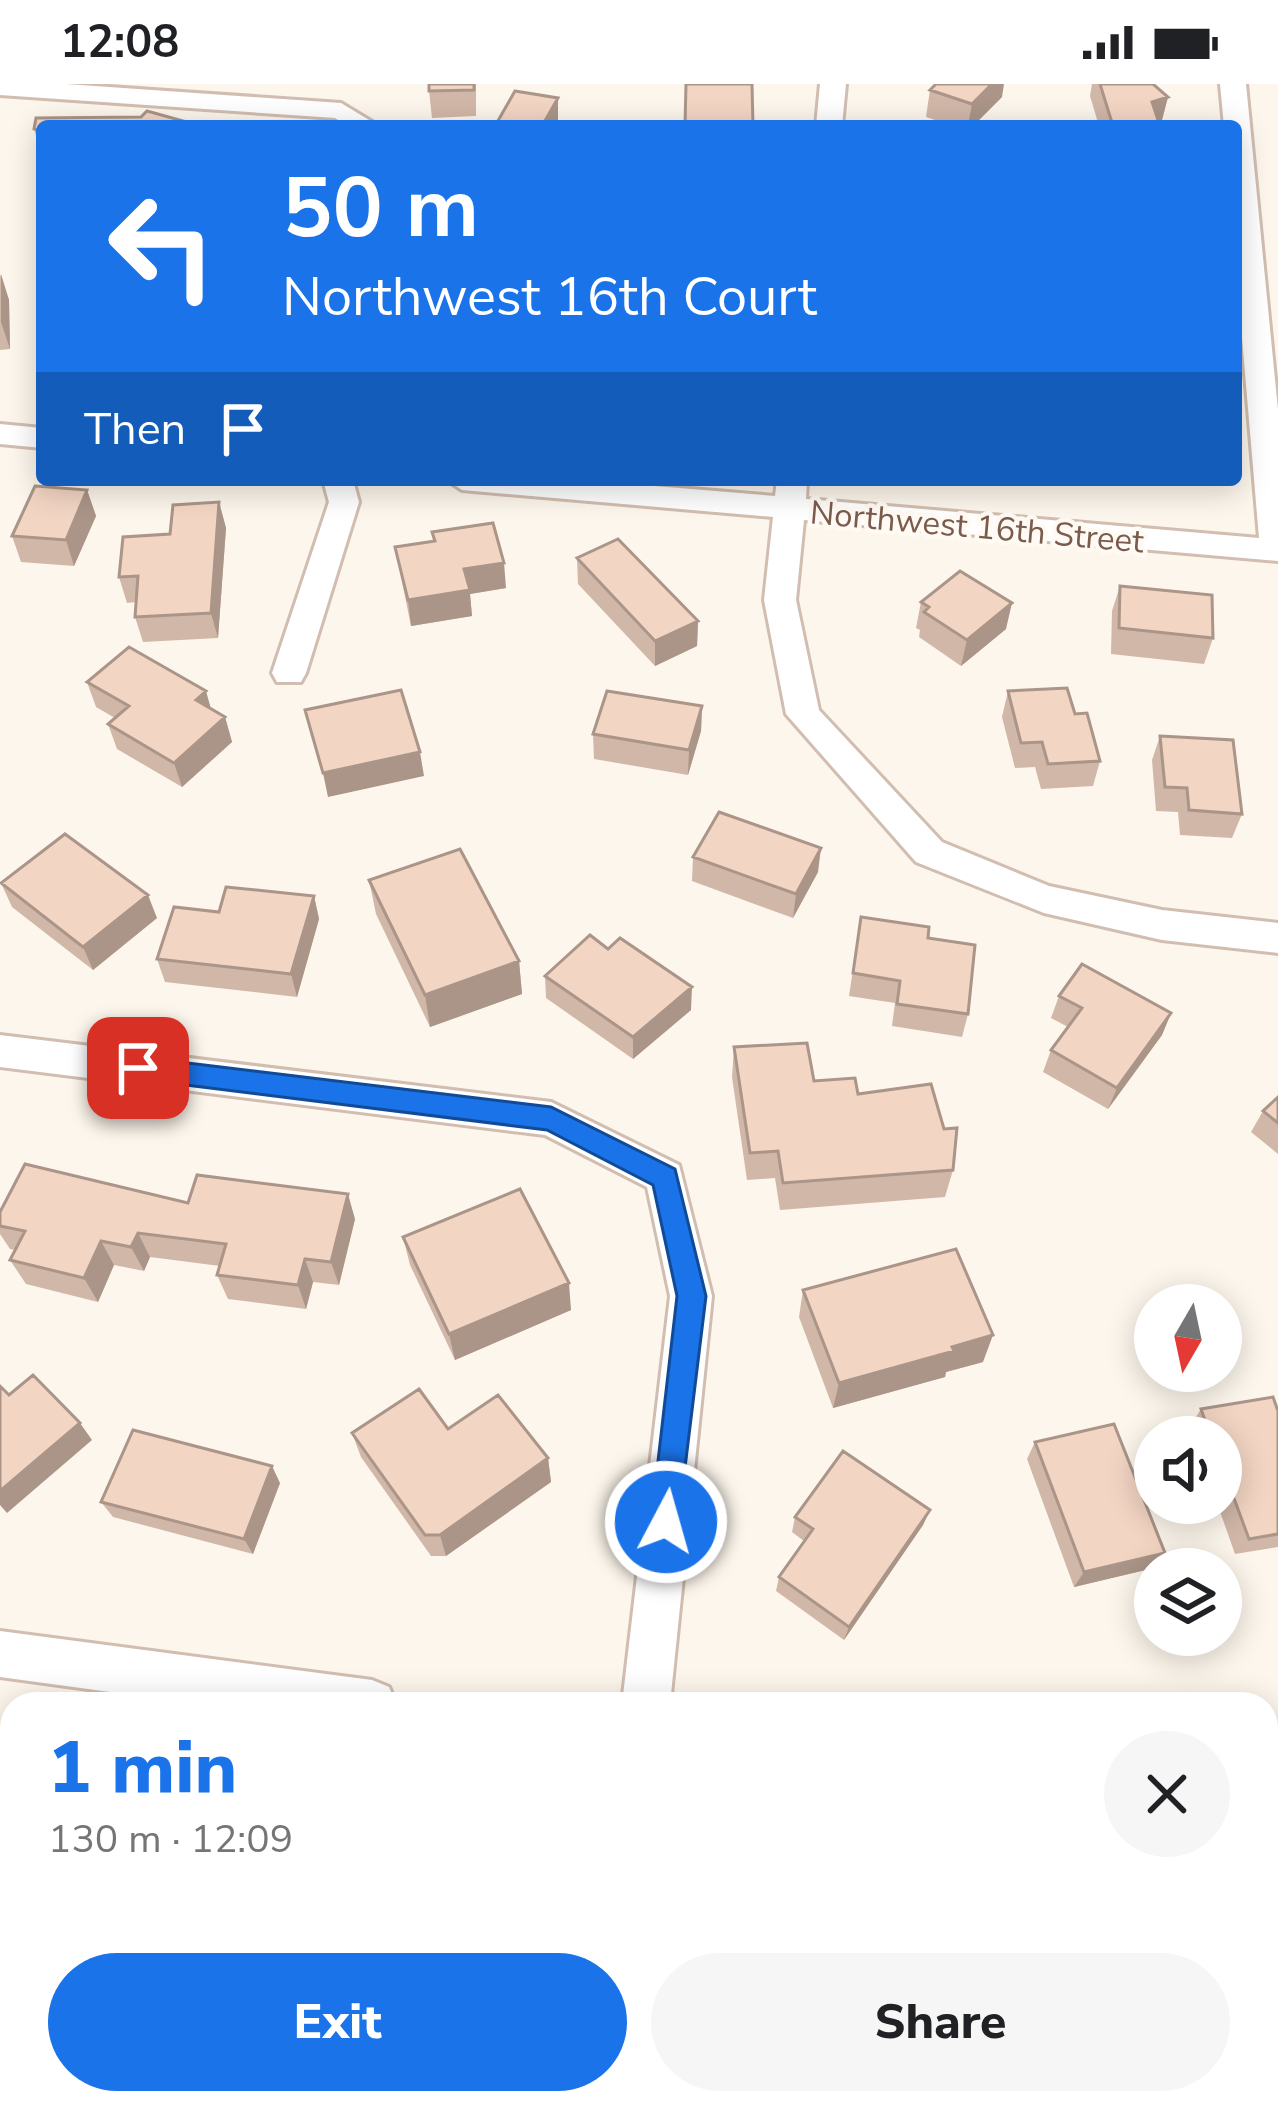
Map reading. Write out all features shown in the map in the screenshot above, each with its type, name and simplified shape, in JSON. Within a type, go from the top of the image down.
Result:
[{"type":"street","points":[[830,120],[833,84]]},
{"type":"street","points":[[1233,84],[1236,120]]},
{"type":"street","points":[[0,87],[341,111],[356,120]]},
{"type":"street","points":[[1242,208],[1277,550]]},
{"type":"street","points":[[1245,249],[1278,251]]},
{"type":"street","points":[[0,434],[36,437]]},
{"type":"street","points":[[289,673],[344,502],[340,486]]},
{"type":"street","name":"Northwest 16th Street","points":[[593,486],[790,495],[1277,550]]},
{"type":"street","points":[[790,495],[780,600],[802,714],[929,852],[1044,899],[1162,925],[1278,938]]},
{"type":"street","points":[[0,1051],[551,1119],[665,1177],[692,1296],[647,1692]]},
{"type":"street","points":[[0,1654],[283,1692]]},
{"type":"building","points":[[429,84],[474,84],[474,90],[429,91]]},
{"type":"building","points":[[686,84],[752,84],[753,120],[685,120]]},
{"type":"building","points":[[936,84],[992,84],[972,104],[930,90]]},
{"type":"building","points":[[1100,84],[1153,84],[1168,97],[1152,102],[1158,120],[1111,120]]},
{"type":"building","points":[[515,91],[558,98],[545,120],[498,120]]},
{"type":"building","points":[[147,111],[180,120],[36,120],[34,129],[36,118],[141,117]]},
{"type":"building","points":[[35,486],[87,490],[66,540],[12,536]]},
{"type":"building","points":[[219,502],[211,613],[135,617],[138,576],[119,577],[123,537],[170,534],[173,505]]},
{"type":"building","points":[[493,523],[504,563],[464,569],[470,590],[408,600],[395,547],[435,541],[432,532]]},
{"type":"building","points":[[618,539],[698,621],[655,641],[577,558]]},
{"type":"building","points":[[960,571],[1012,603],[967,640],[924,612],[929,607],[921,602]]},
{"type":"building","points":[[1120,586],[1212,595],[1213,638],[1119,628]]},
{"type":"building","points":[[129,647],[206,691],[196,700],[225,717],[174,763],[108,724],[129,706],[87,682]]},
{"type":"building","points":[[1067,688],[1075,714],[1087,713],[1100,761],[1048,764],[1042,742],[1021,743],[1008,691]]},
{"type":"building","points":[[401,690],[420,752],[323,773],[305,710]]},
{"type":"building","points":[[607,691],[702,706],[689,750],[593,734]]},
{"type":"building","points":[[1160,736],[1233,740],[1242,814],[1189,810],[1187,788],[1165,787]]},
{"type":"building","points":[[719,812],[821,848],[796,894],[693,857]]},
{"type":"building","points":[[65,834],[148,895],[83,947],[1,883]]},
{"type":"building","points":[[460,849],[519,961],[425,995],[369,880]]},
{"type":"building","points":[[226,887],[314,896],[291,974],[157,959],[174,907],[219,912]]},
{"type":"building","points":[[861,917],[929,927],[928,938],[975,945],[968,1014],[897,1004],[900,981],[853,973]]},
{"type":"building","points":[[590,935],[608,949],[620,938],[692,987],[633,1037],[545,976]]},
{"type":"building","points":[[1082,964],[1171,1013],[1117,1088],[1051,1050],[1082,1008],[1059,996]]},
{"type":"building","points":[[807,1043],[814,1081],[855,1078],[858,1094],[931,1084],[944,1129],[957,1128],[953,1170],[783,1183],[778,1151],[750,1153],[734,1047]]},
{"type":"building","points":[[1278,1097],[1278,1123],[1263,1111]]},
{"type":"building","points":[[25,1164],[188,1203],[197,1175],[348,1194],[331,1262],[305,1259],[298,1285],[217,1275],[226,1244],[138,1233],[131,1247],[101,1241],[84,1278],[10,1260],[25,1231],[0,1226],[0,1212]]},
{"type":"building","points":[[520,1189],[569,1283],[449,1334],[403,1237]]},
{"type":"building","points":[[956,1249],[993,1335],[952,1347],[954,1351],[839,1383],[803,1290]]},
{"type":"building","points":[[33,1375],[80,1423],[0,1491],[0,1386],[9,1395]]},
{"type":"building","points":[[419,1389],[448,1429],[498,1395],[548,1458],[440,1535],[425,1535],[352,1433]]},
{"type":"building","points":[[1273,1397],[1278,1411],[1278,1534],[1249,1539],[1242,1520],[1242,1416],[1204,1416],[1201,1409]]},
{"type":"building","points":[[1114,1424],[1134,1475],[1134,1524],[1154,1524],[1163,1548],[1134,1548],[1134,1560],[1084,1572],[1035,1442]]},
{"type":"building","points":[[133,1430],[272,1466],[244,1539],[101,1502]]},
{"type":"building","points":[[843,1451],[930,1510],[849,1627],[779,1577],[813,1529],[795,1517]]},
{"type":"route","points":[[138,1068],[551,1119],[665,1177],[692,1296],[666,1522]]}]
